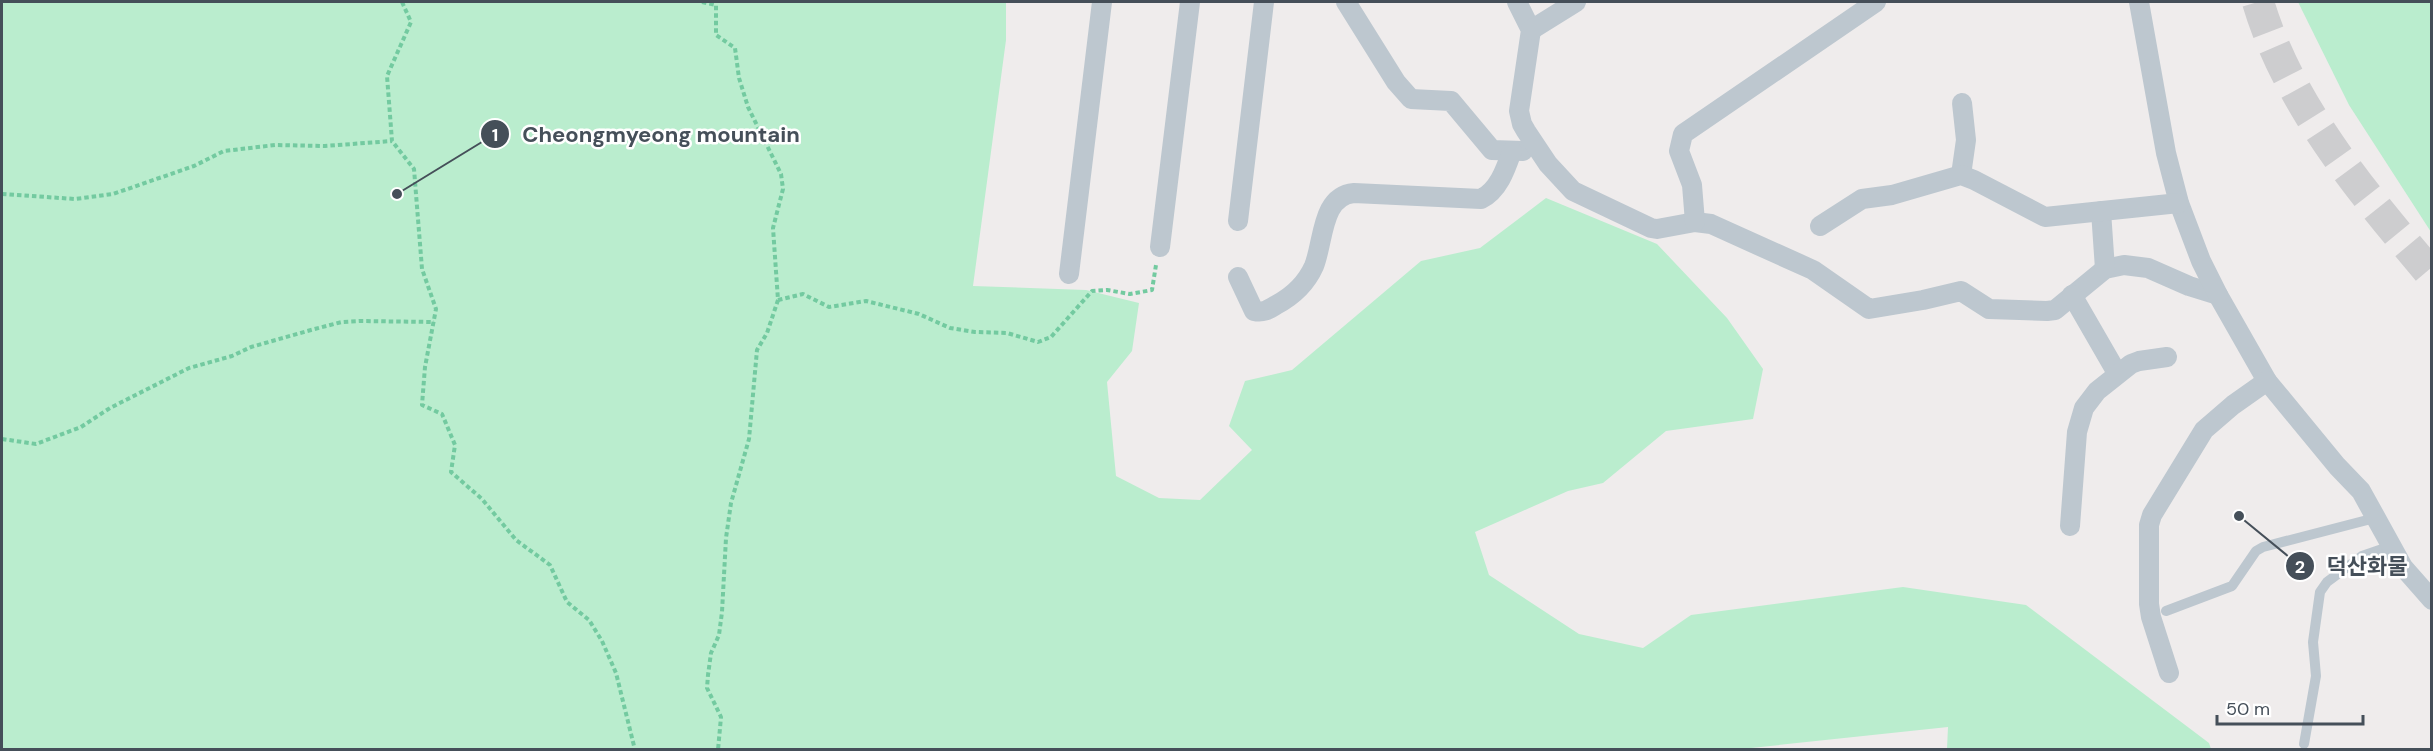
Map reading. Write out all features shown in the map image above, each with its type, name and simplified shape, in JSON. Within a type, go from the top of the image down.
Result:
[{"type":"street","points":[[1069,274],[1102,2]]},
{"type":"street","points":[[1160,247],[1190,2]]},
{"type":"street","points":[[1238,221],[1264,2]]},
{"type":"street","points":[[1346,2],[1396,82],[1412,99],[1450,101],[1492,150],[1538,152]]},
{"type":"street","points":[[1517,2],[1531,30],[1520,117],[1538,152],[1573,191],[1651,228],[1658,229],[1695,222],[1711,224],[1813,270],[1869,309],[1960,291],[1989,309],[2055,310],[2105,269],[2124,265],[2148,267],[2189,286],[2218,295]]},
{"type":"street","points":[[1531,30],[1576,2]]},
{"type":"street","points":[[1695,222],[1692,185],[1679,151],[1683,134],[1876,2]]},
{"type":"street","points":[[2139,2],[2166,153],[2179,203],[2197,251],[2218,295],[2267,381],[2337,466],[2361,491],[2408,573],[2432,600]]},
{"type":"street","points":[[1960,175],[1966,140],[1962,103]]},
{"type":"street","points":[[1238,277],[1254,310],[1264,312],[1292,296],[1314,267],[1329,212],[1337,198],[1354,193],[1481,199],[1504,174],[1512,151]]},
{"type":"street","points":[[1820,225],[1862,199],[1892,195],[1960,175],[2045,217],[2179,203]]},
{"type":"street","points":[[2101,211],[2105,269]]},
{"type":"street","points":[[2072,295],[2117,373]]},
{"type":"street","points":[[2070,526],[2077,432],[2084,408],[2097,391],[2117,373],[2139,361],[2167,357]]},
{"type":"street","points":[[2169,673],[2149,604],[2149,525],[2152,515],[2204,430],[2233,405],[2267,381]]},
{"type":"lane","points":[[2166,611],[2232,586],[2256,551],[2375,518]]},
{"type":"lane","points":[[2304,744],[2316,676],[2313,642],[2320,592],[2327,582],[2361,556],[2391,546]]},
{"type":"path","points":[[402,2],[411,22],[387,75],[392,141],[414,169],[422,269],[436,309],[425,367],[422,405],[442,414],[455,445],[451,472],[482,499],[516,540],[550,565],[567,602],[589,620],[602,640],[616,673],[635,750]]},
{"type":"path","points":[[702,2],[716,5],[716,35],[735,48],[739,78],[748,107],[781,174],[783,189],[773,228],[778,300],[767,333],[757,350],[749,440],[731,503],[726,538],[722,612],[718,635],[711,653],[707,688],[721,717],[718,750]]},
{"type":"path","points":[[2,194],[75,199],[113,194],[194,166],[224,151],[275,145],[325,146],[392,141]]},
{"type":"path","points":[[778,300],[803,294],[829,307],[866,301],[919,314],[950,328],[975,332],[1007,333],[1038,342],[1051,337],[1092,291],[1107,290],[1130,294],[1152,290],[1160,247]]},
{"type":"path","points":[[2,439],[36,444],[81,427],[129,398],[189,368],[311,330],[342,322],[434,322]]},
{"type":"green space","points":[[2,2],[1006,2],[1006,40],[973,286],[1086,290],[1139,303],[1132,351],[1107,382],[1116,476],[1159,498],[1200,500],[1252,450],[1229,426],[1245,381],[1292,370],[1421,261],[1480,248],[1546,198],[1657,244],[1727,318],[1763,369],[1753,419],[1666,431],[1603,483],[1568,491],[1475,532],[1489,575],[1579,634],[1643,648],[1691,615],[1903,587],[2026,605],[2209,743],[2211,749],[1947,749],[1948,727],[1732,750],[2,749]]},
{"type":"green space","points":[[2298,2],[2431,2],[2431,232],[2349,105]]},
{"type":"tunnel","points":[[2258,2],[2272,40],[2308,112],[2355,180],[2432,275]]},
{"type":"place","name":"Cheongmyeong mountain","points":[[397,194]]},
{"type":"place","name":"덕산화물","points":[[2239,516]]}]
